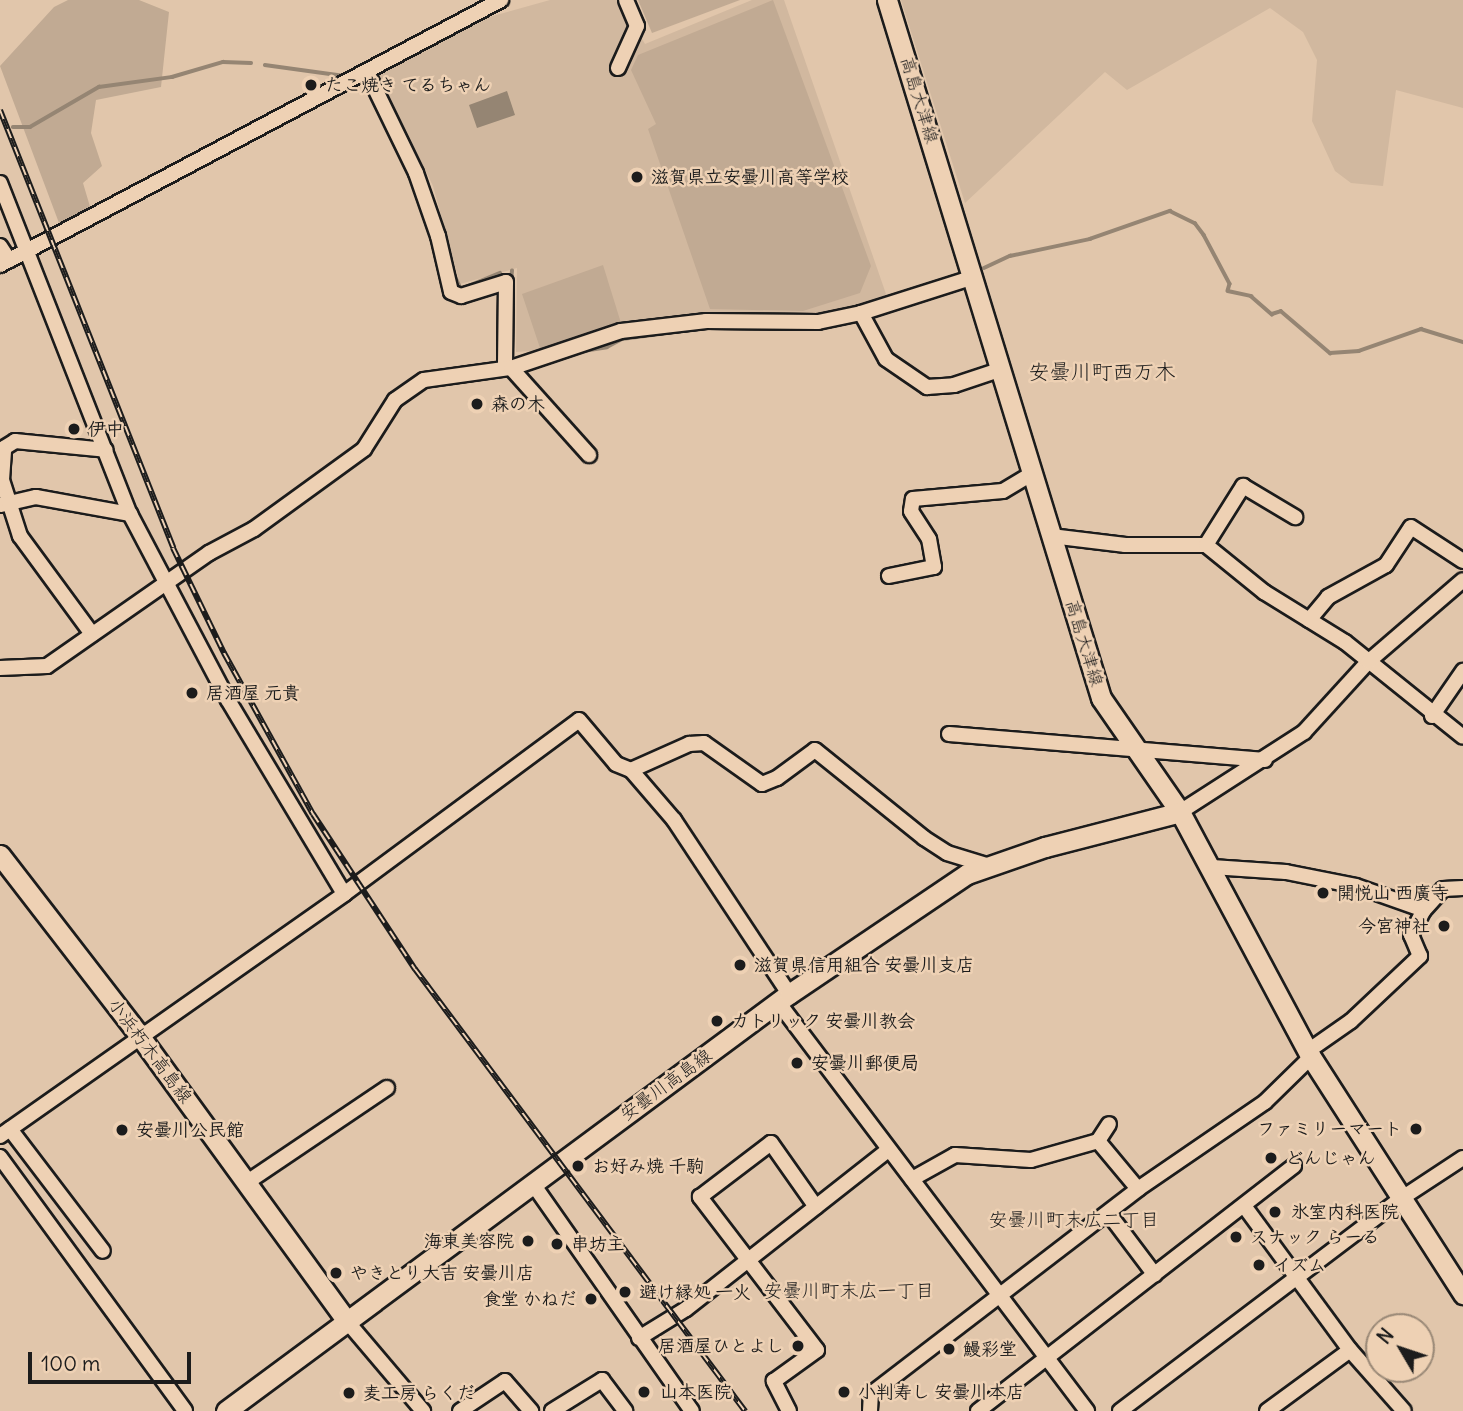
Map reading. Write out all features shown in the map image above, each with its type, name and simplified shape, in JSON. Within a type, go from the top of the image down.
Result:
[{"type":"main road","name":"高島大津線","points":[[887,0],[1101,698],[1180,812],[1212,867],[1310,1054],[1463,1294]]},
{"type":"main road","name":"安曇川高島線","points":[[226,1411],[345,1319],[784,998],[986,865],[1180,812]]},
{"type":"main road","name":"小浜朽木高島線","points":[[0,855],[139,1035],[345,1319]]},
{"type":"street","points":[[0,246],[4,262],[501,0]]},
{"type":"street","points":[[618,68],[638,26],[626,0]]},
{"type":"street","points":[[367,72],[416,173],[438,236],[450,292],[461,296],[506,282],[508,368],[589,455]]},
{"type":"street","points":[[0,183],[130,514],[228,700],[344,894]]},
{"type":"street","points":[[0,668],[47,666],[209,553],[254,529],[364,449],[395,400],[408,389],[440,375],[508,368],[621,331],[706,321],[818,322],[861,313],[974,277]]},
{"type":"street","points":[[861,313],[886,359],[927,387],[954,385],[1002,369]]},
{"type":"street","points":[[92,634],[20,536],[4,503],[4,448],[15,441],[106,450]]},
{"type":"street","points":[[889,576],[934,566],[929,539],[911,511],[913,499],[1003,491],[1033,473]]},
{"type":"street","points":[[1206,545],[1243,486],[1295,517]]},
{"type":"street","points":[[4,503],[36,497],[130,514]]},
{"type":"street","points":[[1309,620],[1328,597],[1386,565],[1411,527],[1463,561]]},
{"type":"street","points":[[1051,536],[1125,545],[1206,545],[1264,592],[1368,662],[1432,716],[1463,737]]},
{"type":"street","points":[[1180,812],[1265,760],[1325,714],[1368,662],[1463,580]]},
{"type":"street","points":[[1432,716],[1463,671]]},
{"type":"street","points":[[103,1251],[5,1132],[139,1035],[344,894],[579,720],[617,764],[631,770],[695,848],[784,998],[887,1151],[912,1179],[996,1296],[1087,1411]]},
{"type":"street","points":[[949,734],[1265,760]]},
{"type":"street","points":[[631,770],[689,744],[704,743],[762,784],[777,778],[814,750],[924,838],[947,853],[986,865]]},
{"type":"street","points":[[1212,867],[1321,879],[1362,888],[1424,910]]},
{"type":"street","points":[[870,1411],[871,1394],[996,1296],[1109,1214],[1138,1189],[1265,1102],[1310,1054],[1352,1021],[1420,956],[1411,935],[1424,910],[1443,889],[1463,888]]},
{"type":"street","points":[[246,1183],[387,1088]]},
{"type":"street","points":[[912,1179],[955,1155],[1031,1160],[1098,1141],[1109,1124]]},
{"type":"street","points":[[1098,1141],[1138,1189]]},
{"type":"street","points":[[789,1411],[774,1381],[817,1350],[700,1197],[771,1143],[816,1207]]},
{"type":"street","points":[[639,1338],[750,1259],[887,1151]]},
{"type":"street","points":[[0,1157],[185,1411]]},
{"type":"street","points":[[1120,1411],[1402,1198],[1463,1158]]},
{"type":"street","points":[[978,1411],[1245,1207],[1294,1166]]},
{"type":"street","points":[[533,1184],[692,1411]]},
{"type":"street","points":[[1245,1207],[1350,1350],[1404,1411]]},
{"type":"street","points":[[1109,1214],[1155,1275]]},
{"type":"street","points":[[345,1319],[419,1409]]},
{"type":"street","points":[[1267,1411],[1350,1350]]},
{"type":"street","points":[[552,1411],[602,1380],[625,1411]]},
{"type":"street","points":[[460,1411],[505,1381],[531,1411]]},
{"type":"shaded area","points":[[68,0],[139,0],[169,12],[161,87],[96,100],[91,133],[102,166],[83,183],[91,210],[59,223],[0,66],[54,7]]},
{"type":"shaded area","name":"滋賀県立安曇川高等学校","points":[[550,0],[619,0],[645,44],[752,0],[784,0],[886,294],[840,312],[800,316],[724,314],[548,350],[516,352],[517,268],[460,284],[433,186],[379,75],[489,17]]},
{"type":"shaded area","points":[[638,0],[740,0],[652,33]]},
{"type":"shaded area","points":[[773,0],[871,266],[860,293],[803,311],[710,309],[648,129],[656,124],[631,70],[638,55]]},
{"type":"shaded area","points":[[901,0],[1463,0],[1463,108],[1396,90],[1383,186],[1351,183],[1335,171],[1312,121],[1317,60],[1303,32],[1270,8],[1127,90],[1105,72],[965,203]]},
{"type":"shaded area","points":[[507,91],[515,115],[477,128],[469,105]]},
{"type":"shaded area","points":[[603,265],[621,323],[540,348],[522,294]]},
{"type":"waterway","points":[[13,127],[30,127],[99,87],[172,77],[223,62],[251,63]]},
{"type":"waterway","points":[[265,65],[344,76]]},
{"type":"waterway","points":[[386,93],[390,104]]},
{"type":"waterway","points":[[424,177],[439,219]]},
{"type":"waterway","points":[[984,268],[1010,256],[1090,239],[1170,211],[1195,223],[1204,235],[1230,284],[1228,291],[1251,296],[1272,314],[1281,311],[1330,353],[1359,351],[1421,329],[1463,342]]},
{"type":"waterway","points":[[453,271],[461,289],[500,273]]},
{"type":"waterway","points":[[511,282],[512,271]]},
{"type":"waterway","points":[[583,351],[607,347],[622,339],[712,327]]},
{"type":"waterway","points":[[512,339],[513,356]]},
{"type":"railway","points":[[0,110],[173,548],[224,653],[313,814],[415,969],[745,1411]]},
{"type":"place","name":"たこ焼き てるちゃん","points":[[311,85]]},
{"type":"place","name":"滋賀県立安曇川高等学校","points":[[637,177]]},
{"type":"place","name":"森の木","points":[[477,404]]},
{"type":"place","name":"伊中","points":[[74,429]]},
{"type":"place","name":"居酒屋 元貴","points":[[192,693]]},
{"type":"place","name":"開悦山 西廣寺","points":[[1323,893]]},
{"type":"place","name":"今宮神社","points":[[1444,926]]},
{"type":"place","name":"滋賀県信用組合 安曇川支店","points":[[740,965]]},
{"type":"place","name":"カトリック 安曇川教会","points":[[717,1021]]},
{"type":"place","name":"安曇川郵便局","points":[[797,1063]]},
{"type":"place","name":"ファミリーマート","points":[[1416,1129]]},
{"type":"place","name":"安曇川公民館","points":[[122,1130]]},
{"type":"place","name":"どんじゃん","points":[[1271,1158]]},
{"type":"place","name":"お好み焼 千駒","points":[[578,1166]]},
{"type":"place","name":"氷室内科医院","points":[[1275,1212]]},
{"type":"place","name":"スナック らーる","points":[[1236,1237]]},
{"type":"place","name":"海東美容院","points":[[528,1241]]},
{"type":"place","name":"串坊主","points":[[557,1244]]},
{"type":"place","name":"イズム","points":[[1259,1265]]},
{"type":"place","name":"やきとり大吉 安曇川店","points":[[336,1273]]},
{"type":"place","name":"避け縁処 一火","points":[[625,1292]]},
{"type":"place","name":"食堂 かねだ","points":[[591,1299]]},
{"type":"place","name":"居酒屋ひとよし","points":[[798,1346]]},
{"type":"place","name":"鰻彩堂","points":[[949,1349]]},
{"type":"place","name":"山本医院","points":[[644,1392]]},
{"type":"place","name":"小判寿し 安曇川本店","points":[[844,1392]]},
{"type":"place","name":"麦工房 らくだ","points":[[349,1393]]},
{"type":"district","name":"安曇川町西万木","points":[[1102,372]]},
{"type":"district","name":"安曇川町末広二丁目","points":[[1074,1220]]},
{"type":"district","name":"安曇川町末広一丁目","points":[[849,1291]]}]
